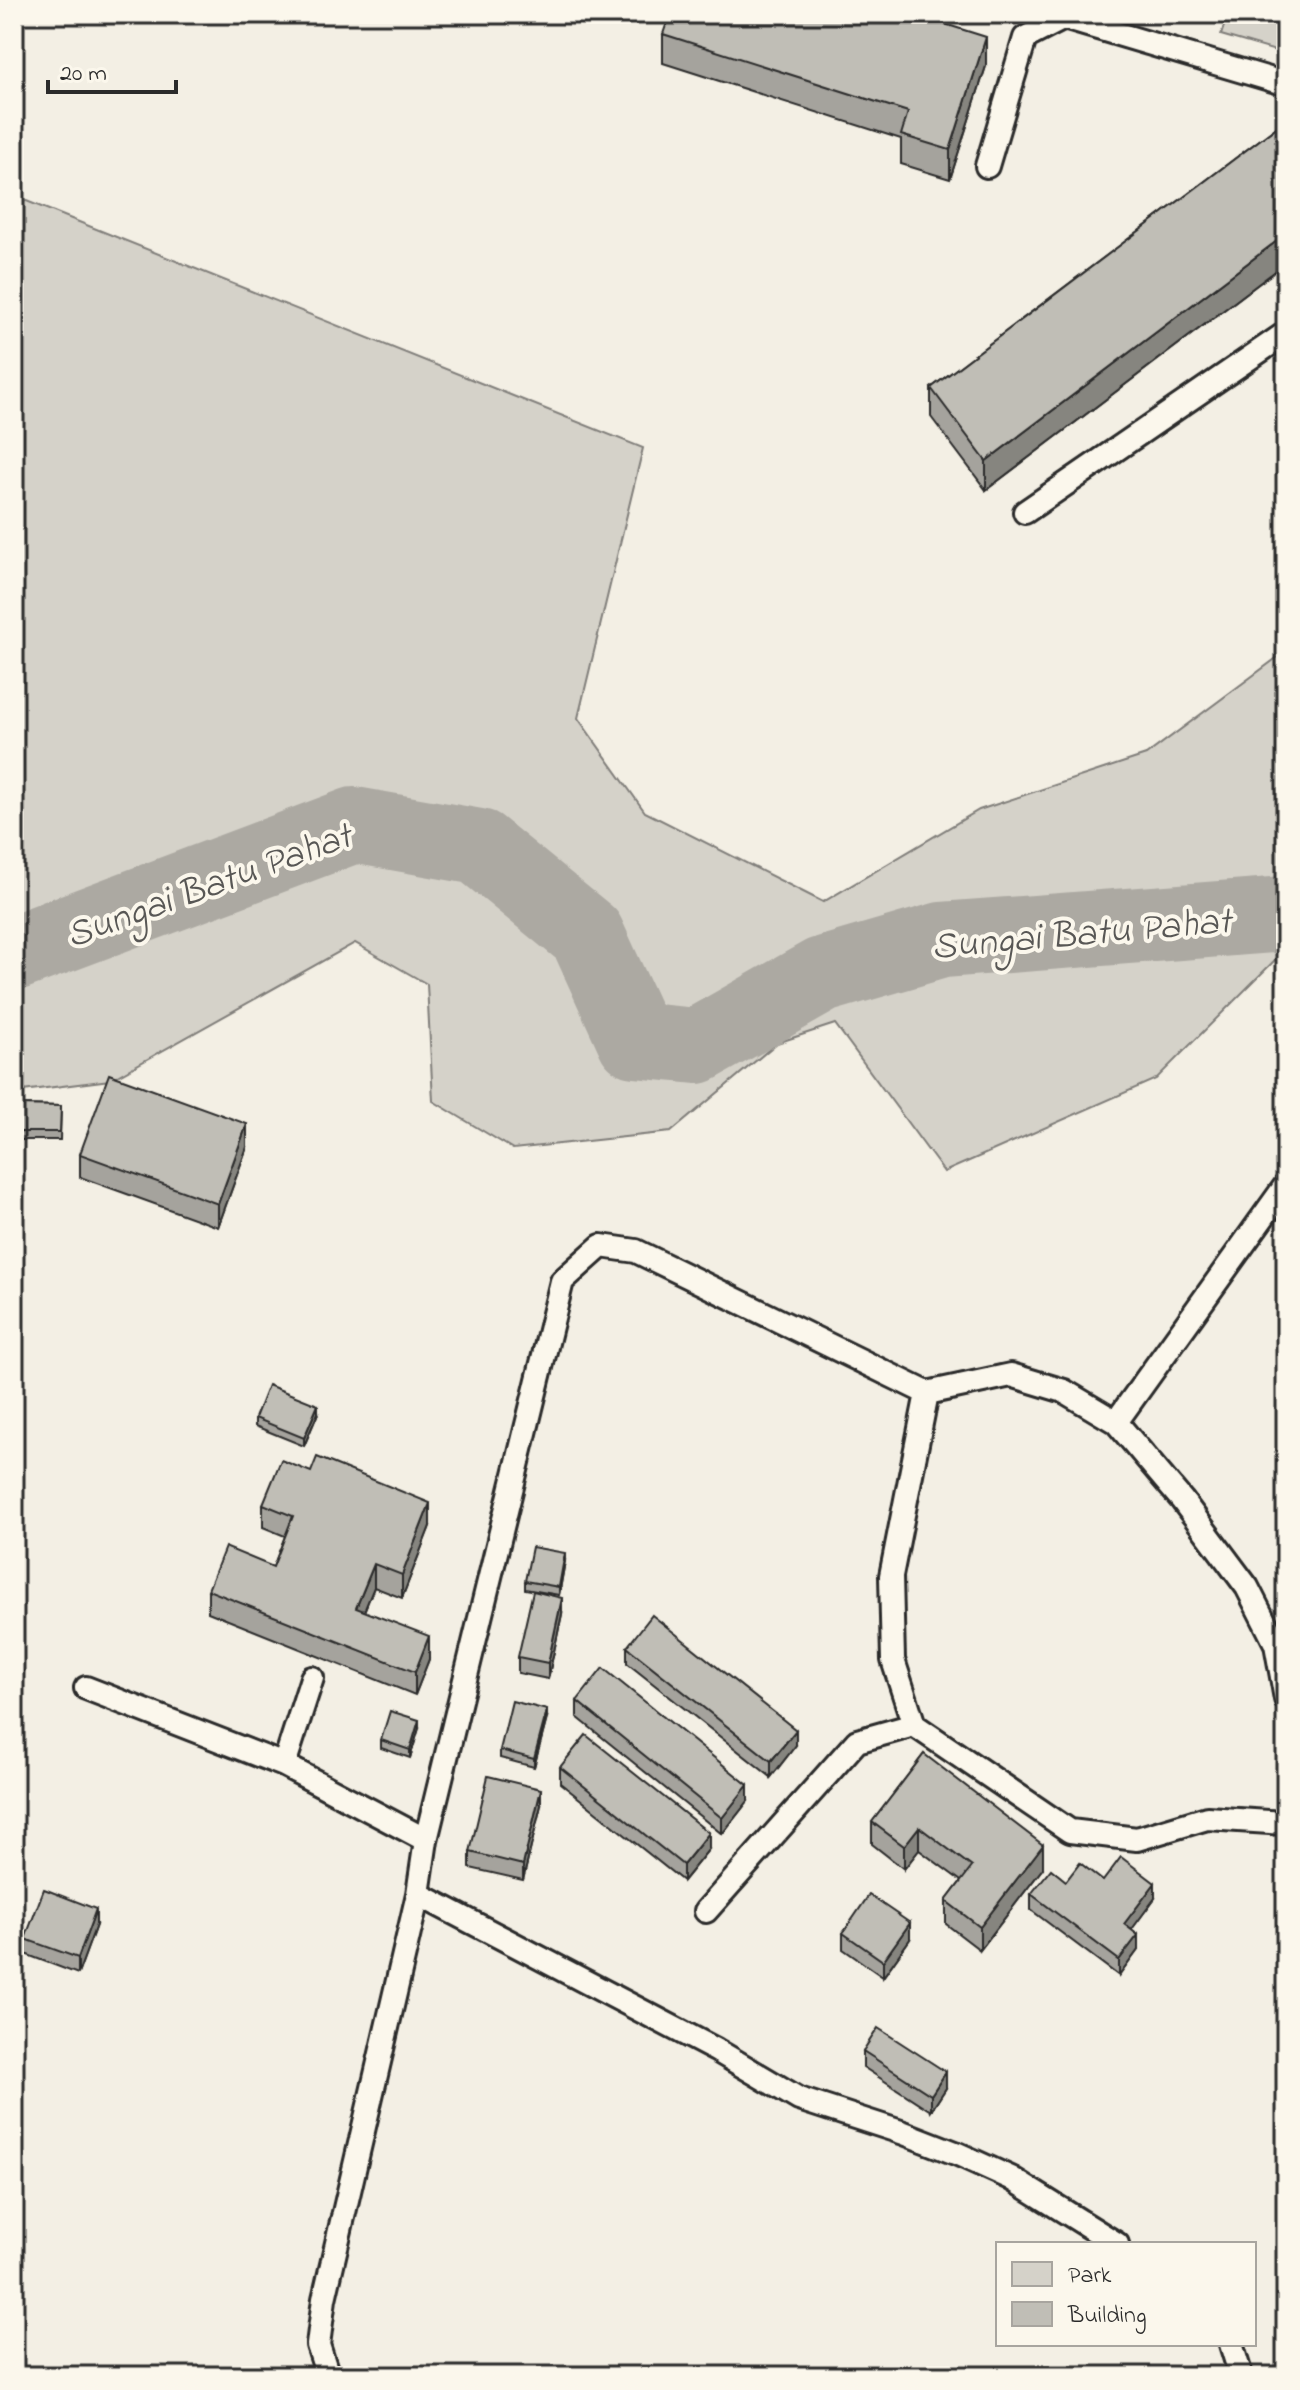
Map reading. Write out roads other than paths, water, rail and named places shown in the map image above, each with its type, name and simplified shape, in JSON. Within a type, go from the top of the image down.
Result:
[{"type":"lane","points":[[987,166],[1025,38],[1064,18],[1286,84]]},
{"type":"lane","points":[[1025,512],[1286,333]]},
{"type":"lane","points":[[1116,1422],[1286,1185]]},
{"type":"lane","points":[[328,2376],[318,2345],[324,2299],[418,1894],[426,1840],[562,1281],[601,1246],[636,1251],[927,1393],[1011,1375],[1064,1391],[1116,1422],[1182,1500],[1247,1587],[1276,1644],[1286,1699]]},
{"type":"lane","points":[[927,1393],[891,1576],[893,1660],[914,1725],[1070,1831],[1137,1839],[1207,1818],[1286,1823]]},
{"type":"lane","points":[[284,1765],[312,1678]]},
{"type":"lane","points":[[86,1688],[284,1765],[426,1840]]},
{"type":"lane","points":[[706,1911],[857,1741],[914,1725]]},
{"type":"lane","points":[[418,1894],[716,2050],[799,2099],[904,2133],[1011,2178],[1114,2242]]},
{"type":"lane","points":[[1232,2346],[1241,2376]]},
{"type":"waterway","name":"Sungai Batu Pahat","points":[[14,953],[354,825],[479,847],[587,935],[635,1040],[697,1046],[822,975],[942,940],[1286,914]]}]
